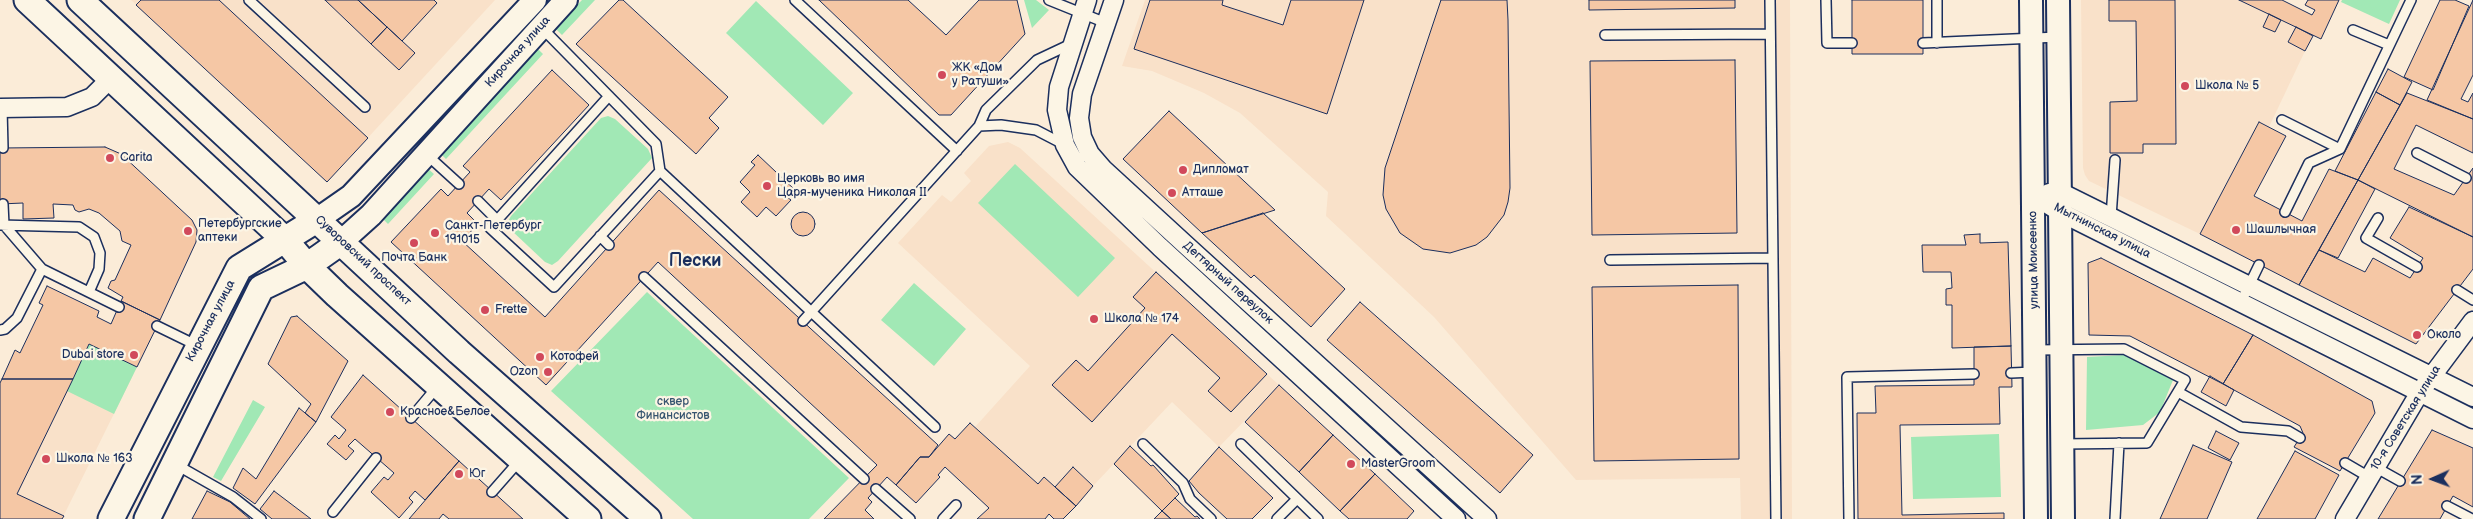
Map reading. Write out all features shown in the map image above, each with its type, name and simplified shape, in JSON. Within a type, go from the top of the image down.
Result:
[{"type":"main road","points":[[27,0],[285,240],[306,266],[588,519]]},
{"type":"main road","name":"Суворовский проспект","points":[[80,0],[459,352],[648,519]]},
{"type":"main road","name":"Кирочная улица","points":[[111,519],[239,268],[318,219]]},
{"type":"main road","name":"Кирочная улица","points":[[147,519],[261,288],[306,266],[341,242]]},
{"type":"street","name":"Кирочная улица","points":[[318,219],[351,196],[533,15],[566,0]]},
{"type":"street","name":"Дегтярный переулок","points":[[1114,0],[1082,94],[1079,118],[1082,137],[1090,154],[1103,169],[1487,519]]},
{"type":"street","name":"улица Моисеенко","points":[[2031,0],[2036,519]]},
{"type":"street","points":[[2058,0],[2063,519]]},
{"type":"street","name":"Дегтярный переулок","points":[[1085,7],[1059,88],[1057,110],[1065,145],[1077,167],[1160,247],[1457,519]]},
{"type":"street","name":"Кирочная улица","points":[[341,242],[371,215],[426,154],[533,15]]},
{"type":"street","points":[[1,108],[67,107],[92,97],[111,78]]},
{"type":"street","name":"Мытнинская улица","points":[[2033,195],[2111,217],[2473,397]]},
{"type":"street","name":"Мытнинская улица","points":[[2060,202],[2241,302],[2473,419]]},
{"type":"street","name":"10-я Советская улица","points":[[2345,519],[2420,392],[2473,320]]},
{"type":"street","points":[[1457,519],[1471,505]]},
{"type":"lane","points":[[249,0],[365,107]]},
{"type":"lane","points":[[795,0],[957,151]]},
{"type":"lane","points":[[1049,0],[1085,7],[1106,23]]},
{"type":"lane","points":[[1770,0],[1776,519]]},
{"type":"lane","points":[[1826,0],[1827,43],[1852,43]]},
{"type":"lane","points":[[1937,0],[1937,43]]},
{"type":"lane","points":[[2285,212],[2309,163],[2340,149],[2410,0]]},
{"type":"lane","points":[[533,15],[656,144],[660,171],[935,427]]},
{"type":"lane","points":[[2353,30],[2389,44]]},
{"type":"lane","points":[[1605,35],[1770,34]]},
{"type":"lane","points":[[1923,44],[2058,37]]},
{"type":"lane","points":[[803,321],[979,126],[986,110],[1037,60],[1074,42]]},
{"type":"lane","points":[[609,96],[490,228],[554,287],[660,171]]},
{"type":"lane","points":[[1,108],[3,148]]},
{"type":"lane","points":[[2282,120],[2340,149]]},
{"type":"lane","points":[[979,126],[1001,125],[1036,130],[1065,145]]},
{"type":"lane","points":[[2417,153],[2466,178]]},
{"type":"lane","points":[[426,154],[459,184]]},
{"type":"lane","points":[[2111,217],[2115,160]]},
{"type":"lane","points":[[478,201],[497,220]]},
{"type":"lane","points":[[3,204],[2,225],[42,268],[119,307]]},
{"type":"lane","points":[[2378,218],[2366,238],[2417,267]]},
{"type":"lane","points":[[2,225],[79,227],[94,237],[100,253],[99,270],[89,292]]},
{"type":"lane","points":[[1160,247],[1173,233]]},
{"type":"lane","points":[[600,236],[610,245]]},
{"type":"lane","points":[[1610,260],[1773,258]]},
{"type":"lane","points":[[2241,302],[2259,265]]},
{"type":"lane","points":[[0,330],[5,329],[17,318],[42,268]]},
{"type":"lane","points":[[644,277],[864,479]]},
{"type":"lane","points":[[2457,290],[2473,300]]},
{"type":"lane","points":[[157,326],[198,347]]},
{"type":"lane","points":[[1287,363],[1300,349]]},
{"type":"lane","points":[[2035,350],[2124,349],[2185,380],[2147,443],[2062,444]]},
{"type":"lane","points":[[2012,373],[2035,372]]},
{"type":"lane","points":[[1849,519],[1847,377],[1974,374]]},
{"type":"lane","points":[[411,418],[438,385]]},
{"type":"lane","points":[[2178,392],[2241,427],[2288,431],[2300,438]]},
{"type":"lane","points":[[2115,519],[2119,443]]},
{"type":"lane","points":[[1143,444],[1183,483],[1190,499],[1211,519]]},
{"type":"lane","points":[[1240,444],[1318,519]]},
{"type":"lane","points":[[333,512],[376,458]]},
{"type":"lane","points":[[492,492],[521,459]]},
{"type":"lane","points":[[2345,463],[2400,481]]},
{"type":"lane","points":[[174,464],[233,497],[261,519]]},
{"type":"lane","points":[[876,489],[910,519]]},
{"type":"lane","points":[[1277,519],[1297,499]]},
{"type":"lane","points":[[943,519],[956,505]]},
{"type":"lane","points":[[2448,506],[2472,519]]},
{"type":"shaded area","points":[[131,0],[495,0],[327,182]]},
{"type":"shaded area","points":[[1145,0],[1790,0],[1792,519],[1741,519],[1740,478],[1576,480],[1434,317],[1326,216],[1328,192],[1240,113],[1204,93],[1152,71],[1122,66]]},
{"type":"shaded area","name":"Школа № 5","points":[[2081,0],[2239,0],[2296,27],[2288,42],[2305,51],[2269,127],[2259,122],[2200,234],[2089,181],[2085,175],[2083,168]]},
{"type":"shaded area","name":"Школа № 174","points":[[1008,142],[1020,148],[1279,385],[1219,447],[1172,402],[1093,486],[1073,468],[1055,487],[1044,477],[1038,484],[975,427],[1030,366],[898,243],[942,195],[951,202],[971,181],[964,173],[989,146]]},
{"type":"shaded area","name":"Школа № 163","points":[[89,344],[137,367],[62,519],[0,519],[0,378],[73,379]]},
{"type":"green space","points":[[582,0],[595,0],[562,35],[555,28]]},
{"type":"green space","points":[[1024,0],[1036,0],[1049,10],[1032,28]]},
{"type":"green space","points":[[2342,0],[2400,0],[2389,24],[2341,2]]},
{"type":"green space","points":[[756,1],[853,93],[823,125],[726,33]]},
{"type":"green space","points":[[537,48],[543,54],[446,159],[439,152]]},
{"type":"green space","points":[[608,116],[615,119],[648,149],[652,158],[558,261],[552,265],[545,262],[511,230],[507,223],[511,216],[601,118]]},
{"type":"green space","points":[[1015,164],[1115,258],[1078,297],[978,203]]},
{"type":"green space","points":[[426,167],[434,174],[388,224],[380,216]]},
{"type":"green space","points":[[914,283],[966,329],[934,366],[881,320]]},
{"type":"green space","name":"сквер Финансистов","points":[[647,292],[849,478],[809,519],[693,519],[551,391]]},
{"type":"green space","points":[[89,344],[137,367],[114,414],[67,391]]},
{"type":"green space","points":[[2124,355],[2173,380],[2160,412],[2143,425],[2086,430],[2087,357]]},
{"type":"green space","points":[[253,400],[265,407],[221,481],[213,477]]},
{"type":"green space","points":[[1999,434],[2001,497],[1913,499],[1911,437]]},
{"type":"building","points":[[141,0],[219,0],[368,138],[327,182],[136,5]]},
{"type":"building","points":[[325,0],[358,0],[387,27],[371,44]]},
{"type":"building","points":[[358,0],[434,0],[437,3],[402,41]]},
{"type":"building","points":[[619,0],[623,0],[728,97],[709,118],[719,128],[696,154],[576,44]]},
{"type":"building","name":"ЖК «Дом у Ратуши»","points":[[819,0],[908,0],[946,35],[979,0],[1017,0],[1025,34],[951,115],[939,115]]},
{"type":"building","points":[[1150,0],[1223,0],[1222,5],[1283,25],[1291,0],[1364,0],[1327,114],[1134,49]]},
{"type":"building","points":[[1441,0],[1507,0],[1508,20],[1510,188],[1508,202],[1504,215],[1487,237],[1476,245],[1450,253],[1423,249],[1400,233],[1386,209],[1383,195],[1385,168]]},
{"type":"building","points":[[1589,0],[1735,0],[1735,8],[1589,10]]},
{"type":"building","points":[[1852,0],[1923,0],[1923,54],[1852,54]]},
{"type":"building","points":[[2109,0],[2175,0],[2176,144],[2143,144],[2143,153],[2110,153],[2110,102],[2137,101],[2136,21],[2109,21]]},
{"type":"building","points":[[2239,0],[2282,0],[2312,15],[2315,10],[2305,5],[2308,0],[2339,0],[2321,39]]},
{"type":"building","points":[[2440,0],[2455,0],[2469,6],[2433,90],[2404,77]]},
{"type":"building","points":[[2473,0],[2473,75],[2461,99],[2468,102],[2473,93],[2473,119],[2427,100]]},
{"type":"building","points":[[2269,14],[2281,20],[2275,32],[2263,27]]},
{"type":"building","points":[[387,27],[415,53],[399,70],[371,44]]},
{"type":"building","points":[[2296,27],[2313,36],[2305,51],[2288,42]]},
{"type":"building","points":[[1735,60],[1737,233],[1592,235],[1590,61]]},
{"type":"building","points":[[2388,69],[2412,82],[2400,105],[2376,92]]},
{"type":"building","points":[[552,70],[589,105],[501,200],[489,189],[467,213],[478,224],[462,241],[545,317],[659,190],[938,445],[929,457],[920,457],[896,485],[887,477],[868,498],[872,502],[865,510],[874,519],[824,519],[877,465],[658,262],[546,385],[391,242],[441,189],[448,196],[470,172],[463,166]]},
{"type":"building","points":[[2376,92],[2400,105],[2358,180],[2335,171]]},
{"type":"building","points":[[2407,93],[2473,119],[2473,153],[2416,125],[2394,169],[2454,195],[2473,168],[2473,237],[2358,180]]},
{"type":"building","name":"Дипломат","points":[[1169,111],[1275,210],[1202,233],[1123,159]]},
{"type":"building","points":[[2259,122],[2286,136],[2254,196],[2302,221],[2329,169],[2358,180],[2299,285],[2200,234]]},
{"type":"building","points":[[105,147],[121,154],[192,220],[197,230],[196,242],[160,320],[121,301],[123,297],[108,288],[111,281],[115,280],[131,245],[122,241],[120,231],[99,213],[89,209],[79,212],[75,210],[73,205],[53,204],[54,218],[23,219],[23,203],[0,204],[0,148]]},
{"type":"building","name":"Церковь во имя Царя-мученика Николая II","points":[[758,155],[795,190],[787,197],[791,200],[776,216],[766,207],[757,217],[741,202],[750,192],[740,182],[755,165],[751,162]]},
{"type":"building","points":[[2358,180],[2375,189],[2338,258],[2319,250]]},
{"type":"building","points":[[2409,207],[2473,237],[2473,269],[2416,344],[2299,285],[2319,250],[2365,272],[2373,258],[2410,278],[2423,258],[2390,238]]},
{"type":"building","points":[[803,212],[811,216],[815,224],[811,232],[803,236],[795,232],[791,224],[795,216]]},
{"type":"building","points":[[1263,213],[1345,289],[1311,327],[1254,275],[1251,278],[1202,233]]},
{"type":"building","points":[[1980,234],[1980,243],[2008,242],[2011,346],[1952,348],[1952,305],[1946,305],[1946,289],[1952,288],[1951,272],[1923,272],[1922,245],[1966,245],[1964,235]]},
{"type":"building","points":[[2101,258],[2253,335],[2223,384],[2130,336],[2089,335],[2088,263]]},
{"type":"building","points":[[1156,272],[1267,374],[1231,412],[1208,391],[1220,378],[1172,334],[1092,422],[1052,385],[1076,360],[1088,371],[1145,308],[1133,297]]},
{"type":"building","points":[[1738,285],[1739,459],[1594,461],[1592,287]]},
{"type":"building","points":[[47,286],[99,311],[97,317],[111,324],[121,301],[160,320],[137,367],[89,344],[73,379],[2,379],[15,350],[20,353],[43,305],[39,303]]},
{"type":"building","points":[[1360,302],[1533,455],[1500,493],[1327,340]]},
{"type":"building","points":[[297,316],[348,361],[316,422],[305,413],[311,404],[268,364],[291,317]]},
{"type":"building","points":[[2253,335],[2372,401],[2375,413],[2340,471],[2294,447],[2303,433],[2300,426],[2223,384]]},
{"type":"building","points":[[2011,346],[2012,387],[1999,387],[2000,424],[1900,425],[1902,515],[2004,513],[2004,519],[1858,519],[1857,413],[1876,413],[1875,386],[1974,385],[1974,347]]},
{"type":"building","points":[[363,375],[459,461],[425,500],[415,491],[409,498],[413,502],[399,518],[371,492],[384,477],[388,480],[394,473],[355,439],[348,446],[354,451],[346,460],[327,444],[335,435],[339,439],[346,430],[331,417]]},
{"type":"building","points":[[2210,376],[2234,390],[2226,406],[2201,392]]},
{"type":"building","points":[[2,379],[73,379],[17,494],[64,516],[62,519],[0,519],[0,383]]},
{"type":"building","points":[[1279,385],[1333,435],[1299,472],[1245,422]]},
{"type":"building","points":[[299,408],[316,422],[255,504],[233,488],[243,468],[256,479]]},
{"type":"building","points":[[970,423],[1038,484],[1044,477],[1076,506],[1063,519],[1054,519],[1049,514],[1045,519],[977,519],[989,508],[945,467],[938,475],[940,477],[916,503],[896,485],[920,457],[929,457],[949,434],[955,439]]},
{"type":"building","points":[[2432,430],[2473,448],[2473,507],[2453,496],[2440,519],[2378,519]]},
{"type":"building","points":[[2216,431],[2239,443],[2230,460],[2208,448]]},
{"type":"building","points":[[1333,435],[1375,474],[1340,511],[1299,472]]},
{"type":"building","points":[[2193,445],[2232,462],[2207,519],[2160,519]]},
{"type":"building","points":[[1130,446],[1151,466],[1153,465],[1179,494],[1162,511],[1114,464]]},
{"type":"building","points":[[1219,447],[1273,498],[1252,519],[1227,519],[1189,481]]},
{"type":"building","points":[[2295,451],[2339,475],[2315,519],[2257,519]]},
{"type":"building","points":[[459,461],[523,519],[449,519],[443,514],[439,519],[409,519]]},
{"type":"building","points":[[1073,467],[1093,486],[1076,506],[1055,487]]},
{"type":"building","points":[[1375,474],[1414,511],[1407,519],[1349,519],[1340,511]]},
{"type":"building","points":[[207,491],[230,502],[250,519],[192,519]]},
{"type":"building","points":[[274,491],[311,519],[272,519],[260,509]]},
{"type":"building","points":[[1175,498],[1195,517],[1197,516],[1200,519],[1171,519],[1162,511]]},
{"type":"building","points":[[1162,511],[1171,519],[1154,519]]},
{"type":"place","name":"ЖК «Дом у Ратуши»","points":[[942,75]]},
{"type":"place","name":"Школа № 5","points":[[2185,86]]},
{"type":"place","name":"Carita","points":[[110,158]]},
{"type":"place","name":"Дипломат","points":[[1183,170]]},
{"type":"place","name":"Церковь во имя Царя-мученика Николая II","points":[[767,186]]},
{"type":"place","name":"Атташе","points":[[1172,193]]},
{"type":"place","name":"Шашлычная","points":[[2236,230]]},
{"type":"place","name":"Петербургские аптеки","points":[[188,231]]},
{"type":"place","name":"Санкт-Петербург 191015","points":[[435,233]]},
{"type":"place","name":"Почта Банк","points":[[414,243]]},
{"type":"place","name":"Frette","points":[[485,310]]},
{"type":"place","name":"Школа № 174","points":[[1094,319]]},
{"type":"place","name":"Около","points":[[2417,335]]},
{"type":"place","name":"Dubai store","points":[[134,355]]},
{"type":"place","name":"Котофей","points":[[540,357]]},
{"type":"place","name":"Ozon","points":[[548,372]]},
{"type":"place","name":"Красное&Белое","points":[[390,412]]},
{"type":"place","name":"Школа № 163","points":[[46,459]]},
{"type":"place","name":"MasterGroom","points":[[1351,464]]},
{"type":"place","name":"Юг","points":[[459,474]]},
{"type":"district","name":"Пески","points":[[695,261]]}]
